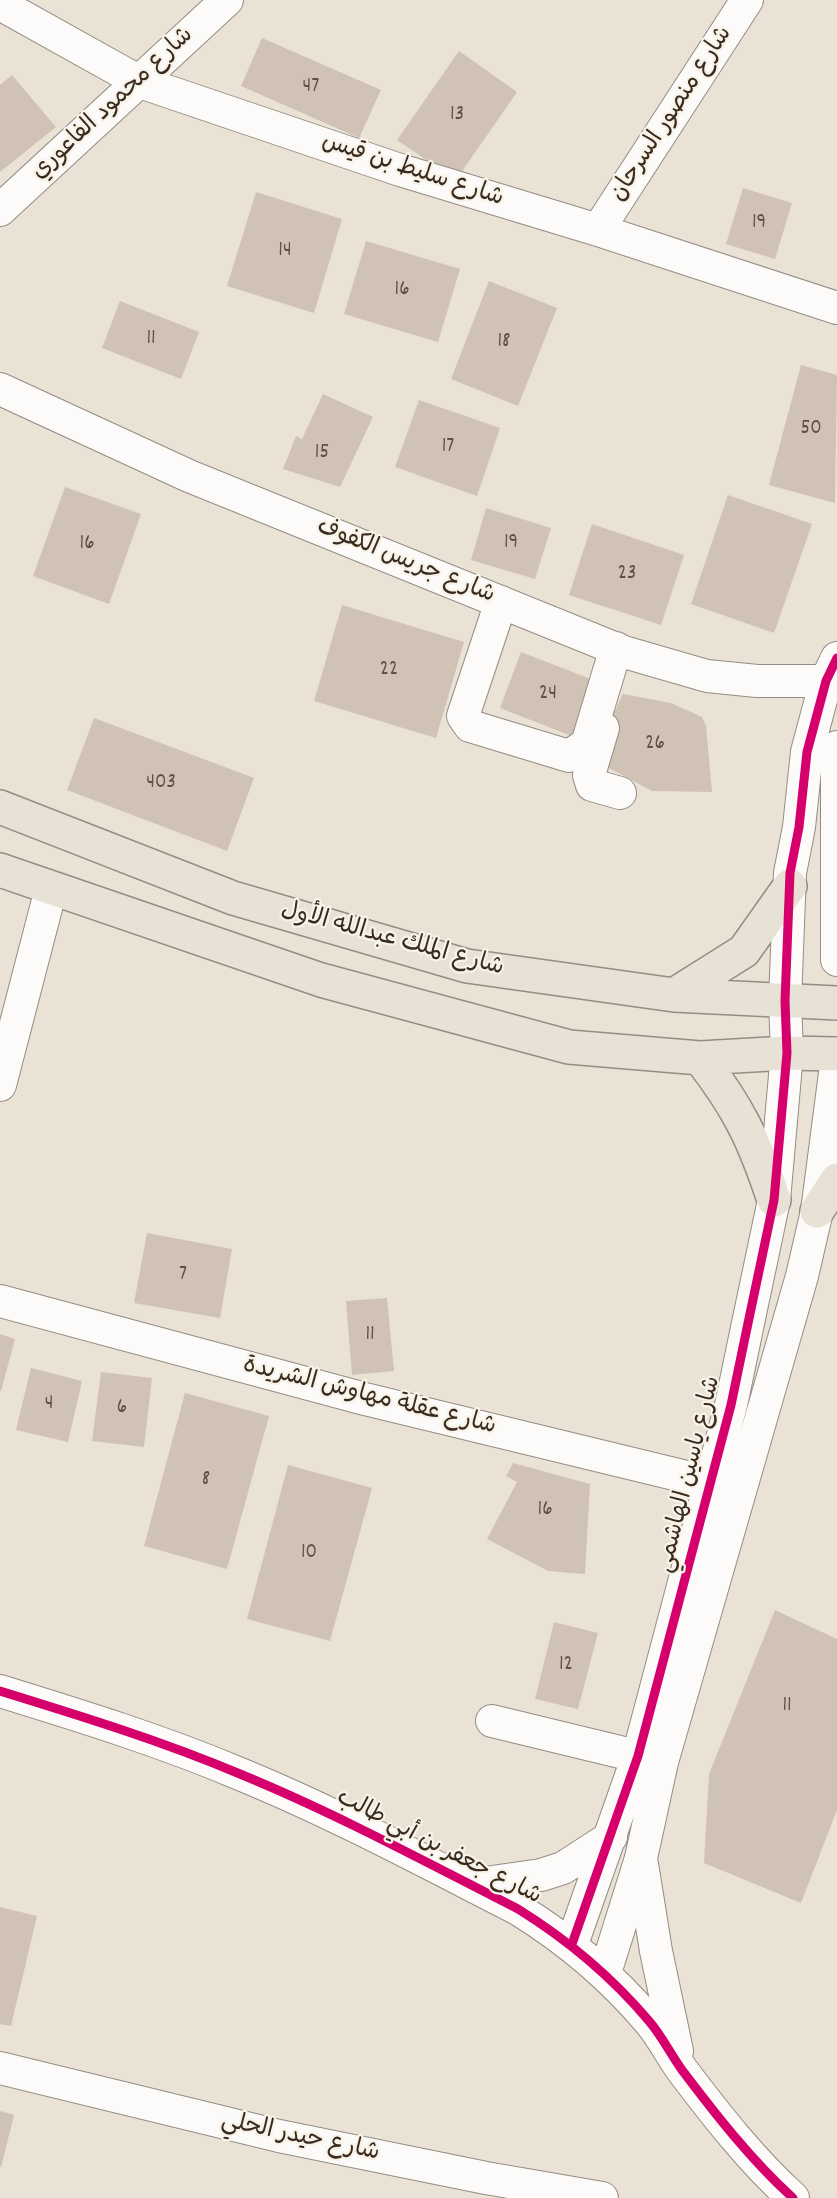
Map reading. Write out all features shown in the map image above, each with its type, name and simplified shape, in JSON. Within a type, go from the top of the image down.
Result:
[{"type":"main road","name":"شارع الملك عبدالله الأول","points":[[0,807],[233,898],[418,953],[478,967],[674,996],[837,1003]]},
{"type":"main road","points":[[0,870],[321,980],[558,1044],[699,1058],[788,1053],[837,1056]]},
{"type":"main road","points":[[674,996],[744,951],[790,886]]},
{"type":"main road","points":[[699,1058],[724,1090],[747,1127],[774,1200]]},
{"type":"main road","points":[[817,1211],[837,1180]]},
{"type":"street","name":"شارع محمود الفاعوري","points":[[0,210],[227,0]]},
{"type":"street","name":"شارع منصور السرحان","points":[[598,230],[747,0]]},
{"type":"street","name":"شارع سليط بن قيس","points":[[0,4],[140,82],[400,170],[598,230],[837,308]]},
{"type":"street","name":"شارع جريس الكفوف","points":[[0,389],[189,476],[620,650],[707,676],[757,681],[833,673]]},
{"type":"street","points":[[501,602],[464,716],[470,726],[569,756],[587,744],[620,650]]},
{"type":"street","points":[[620,650],[589,775],[591,785],[620,793]]},
{"type":"street","name":"شارع ياسين الهاشمي","points":[[725,1486],[731,1405],[774,1200],[788,1053],[785,1001],[790,886],[807,752],[833,673]]},
{"type":"street","points":[[837,747],[837,960]]},
{"type":"street","points":[[0,1085],[51,889]]},
{"type":"street","name":"شارع ياسين الهاشمي","points":[[605,1972],[641,1858],[650,1759],[725,1486],[802,1276],[817,1211],[837,1056]]},
{"type":"street","name":"شارع عقلة مهاوش الشريدة","points":[[0,1301],[365,1399],[725,1486]]},
{"type":"street","name":"شارع جعفر بن أبي طالب","points":[[0,1691],[90,1719],[241,1774],[323,1811],[518,1909],[572,1944],[605,1972],[651,2023],[681,2069],[782,2193]]},
{"type":"street","points":[[492,1721],[650,1759]]},
{"type":"street","name":"شارع ياسين الهاشمي","points":[[572,1944],[611,1837],[650,1759]]},
{"type":"street","points":[[471,1885],[532,1876],[563,1868],[611,1837]]},
{"type":"street","points":[[641,1858],[656,1951],[681,2069]]},
{"type":"street","name":"شارع حيدر الحلي","points":[[0,2068],[279,2136],[486,2178],[602,2198]]},
{"type":"building","points":[[262,38],[381,90],[359,138],[241,86]]},
{"type":"building","points":[[459,51],[517,92],[456,180],[397,140]]},
{"type":"building","points":[[12,75],[56,127],[0,172],[0,85]]},
{"type":"building","points":[[743,188],[792,203],[775,259],[726,244]]},
{"type":"building","points":[[256,192],[342,219],[314,313],[227,286]]},
{"type":"building","points":[[366,241],[460,269],[438,342],[344,314]]},
{"type":"building","points":[[489,281],[557,308],[518,406],[451,379]]},
{"type":"building","points":[[120,301],[199,332],[181,379],[102,348]]},
{"type":"building","points":[[801,365],[837,375],[835,503],[769,485]]},
{"type":"building","points":[[323,394],[373,417],[340,487],[283,469],[296,436],[302,439]]},
{"type":"building","points":[[419,400],[500,428],[477,496],[395,467]]},
{"type":"building","points":[[65,487],[141,514],[109,604],[33,576]]},
{"type":"building","points":[[728,495],[812,524],[774,633],[691,604]]},
{"type":"building","points":[[486,508],[551,528],[535,579],[471,560]]},
{"type":"building","points":[[592,524],[684,555],[661,625],[569,595]]},
{"type":"building","points":[[342,605],[464,642],[436,738],[314,701]]},
{"type":"building","points":[[521,652],[596,681],[574,737],[500,708]]},
{"type":"building","points":[[623,694],[671,703],[702,717],[706,726],[712,792],[652,791],[607,767],[602,738]]},
{"type":"building","points":[[94,718],[254,778],[227,851],[67,790]]},
{"type":"building","points":[[147,1233],[232,1249],[220,1318],[134,1303]]},
{"type":"building","points":[[387,1298],[394,1371],[352,1375],[346,1301]]},
{"type":"building","points":[[0,1334],[15,1339],[1,1391],[0,1391]]},
{"type":"building","points":[[31,1368],[82,1381],[68,1442],[16,1430]]},
{"type":"building","points":[[101,1372],[152,1378],[144,1447],[92,1441]]},
{"type":"building","points":[[185,1393],[269,1416],[227,1569],[144,1546]]},
{"type":"building","points":[[513,1463],[590,1484],[585,1574],[548,1571],[487,1539],[517,1482],[506,1476]]},
{"type":"building","points":[[288,1465],[372,1488],[330,1641],[247,1619]]},
{"type":"building","points":[[775,1610],[837,1639],[837,1810],[801,1903],[704,1863],[709,1774]]},
{"type":"building","points":[[554,1622],[598,1633],[578,1709],[535,1699]]},
{"type":"building","points":[[0,1907],[37,1916],[11,2026],[0,2024]]},
{"type":"building","points":[[0,2111],[14,2115],[1,2167],[0,2167]]},
{"type":"cycle path","points":[[572,1944],[638,1756],[731,1405],[774,1200],[787,1053],[785,1001],[790,873],[799,827],[807,752],[826,681],[837,658]]},
{"type":"cycle path","points":[[0,1691],[151,1740],[240,1774],[345,1821],[518,1909],[554,1933],[620,1989],[654,2027],[682,2070],[721,2121],[763,2169],[793,2198]]}]
